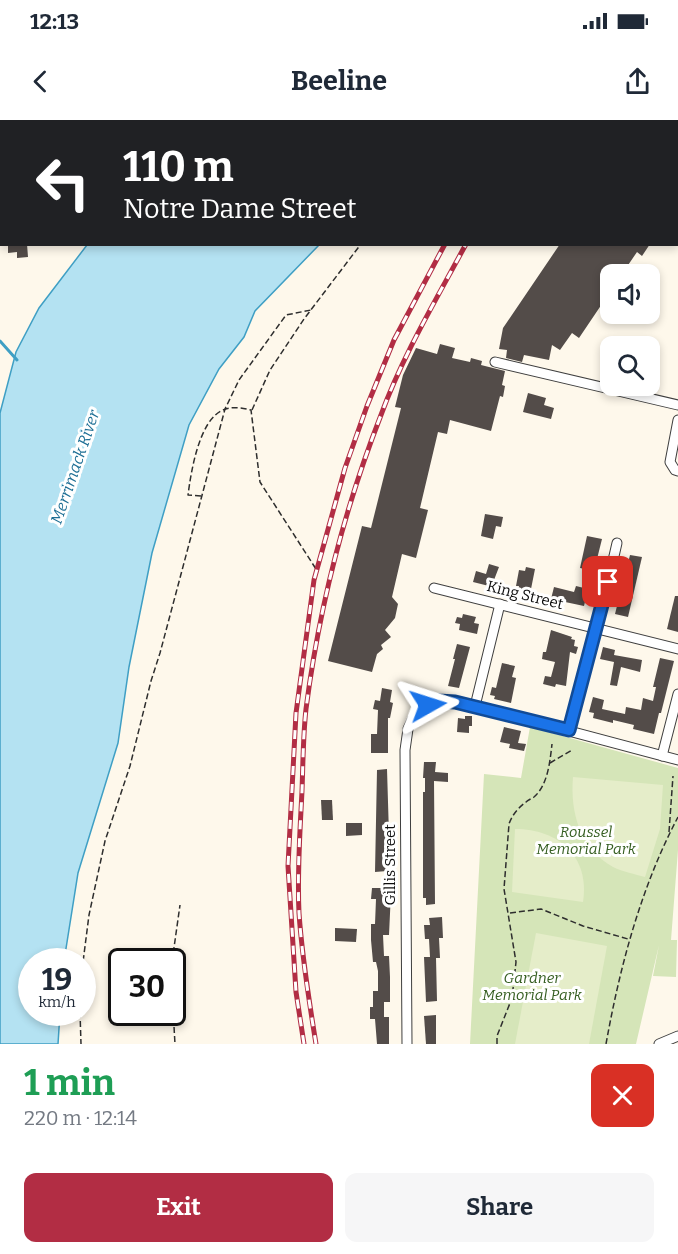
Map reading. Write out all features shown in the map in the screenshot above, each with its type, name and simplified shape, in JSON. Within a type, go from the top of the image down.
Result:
[{"type":"street","points":[[495,362],[678,405]]},
{"type":"street","points":[[678,420],[670,462],[678,471]]},
{"type":"street","points":[[569,730],[617,543]]},
{"type":"street","name":"King Street","points":[[434,588],[678,649]]},
{"type":"street","points":[[500,604],[475,706],[678,760]]},
{"type":"street","points":[[662,756],[678,694]]},
{"type":"street","name":"Gillis Street","points":[[407,1044],[405,739],[412,720],[419,711],[438,701],[475,706]]},
{"type":"street","points":[[659,1044],[678,1036]]},
{"type":"path","points":[[316,569],[260,482],[251,410],[270,370],[311,310],[359,246]]},
{"type":"path","points":[[84,948],[88,915],[105,841],[130,766],[225,409],[239,380],[286,315],[311,310]]},
{"type":"path","points":[[201,496],[188,495],[192,465],[207,425],[225,409],[251,410]]},
{"type":"path","points":[[496,1044],[512,998],[516,962],[504,889],[510,824],[513,815],[534,797],[541,787],[549,763],[552,744]]},
{"type":"path","points":[[549,763],[572,750]]},
{"type":"path","points":[[669,834],[673,776]]},
{"type":"path","points":[[606,1044],[629,939],[669,834],[678,817]]},
{"type":"path","points":[[174,948],[180,905]]},
{"type":"path","points":[[509,913],[541,909],[583,926],[629,939]]},
{"type":"path","points":[[80,1026],[81,1044]]},
{"type":"path","points":[[174,1026],[175,1044]]},
{"type":"green space","name":"Roussel Memorial Park","points":[[530,727],[678,768],[678,850],[671,940],[677,940],[676,977],[653,976],[659,945],[636,1044],[470,1044],[484,774],[521,778]]},
{"type":"green space","points":[[573,777],[663,785],[660,829],[645,877],[613,867],[592,850],[585,840],[576,816],[573,804]]},
{"type":"green space","points":[[515,829],[545,834],[568,848],[581,871],[584,886],[583,902],[512,892]]},
{"type":"green space","name":"Gardner Memorial Park","points":[[536,933],[607,946],[589,1044],[515,1044]]},
{"type":"water","name":"Merrimack River","points":[[86,246],[318,246],[255,311],[244,337],[219,369],[189,425],[152,553],[129,667],[118,743],[78,873],[66,948],[18,948],[18,1026],[59,1026],[58,1044],[0,1044],[0,413],[16,352],[39,308]]},
{"type":"building","points":[[8,246],[27,246],[28,257],[17,258],[17,252],[8,253]]},
{"type":"building","points":[[559,246],[649,246],[642,256],[637,252],[629,264],[600,264],[600,307],[579,338],[572,333],[560,350],[552,345],[549,360],[524,355],[522,362],[506,358],[507,350],[499,349],[503,328]]},
{"type":"building","points":[[440,344],[455,348],[452,358],[470,362],[471,358],[482,361],[481,365],[505,371],[502,385],[505,386],[503,397],[500,396],[491,431],[450,420],[447,434],[438,432],[420,508],[428,510],[416,558],[402,554],[392,597],[398,604],[395,618],[385,630],[391,637],[381,645],[383,649],[377,654],[372,672],[328,661],[362,526],[371,528],[401,408],[395,407],[403,375],[416,348],[437,354]]},
{"type":"building","points":[[528,393],[546,398],[544,405],[554,408],[551,419],[523,412]]},
{"type":"building","points":[[485,514],[503,517],[501,527],[496,526],[493,539],[481,536]]},
{"type":"building","points":[[587,536],[602,539],[594,571],[580,568]]},
{"type":"building","points":[[630,555],[642,557],[628,617],[615,614]]},
{"type":"building","points":[[489,564],[499,567],[494,580],[490,579],[489,586],[473,582],[476,571],[486,574]]},
{"type":"building","points":[[526,567],[535,569],[530,594],[518,591],[519,586],[516,586],[519,570],[525,571]]},
{"type":"building","points":[[576,586],[588,589],[584,606],[551,599],[554,587],[574,592]]},
{"type":"building","points":[[675,596],[678,596],[678,632],[667,629]]},
{"type":"building","points":[[463,614],[476,617],[474,623],[479,624],[477,634],[459,630],[460,624],[455,623],[457,617],[462,618]]},
{"type":"building","points":[[551,630],[572,637],[571,639],[575,640],[574,646],[578,647],[576,654],[570,652],[566,686],[556,684],[555,687],[543,684],[545,676],[551,677],[555,662],[542,659]]},
{"type":"building","points":[[457,644],[470,647],[459,688],[448,686]]},
{"type":"building","points":[[603,647],[615,650],[614,655],[642,660],[640,672],[621,667],[617,686],[610,685],[614,662],[600,659]]},
{"type":"building","points":[[660,658],[674,661],[654,734],[633,729],[634,725],[593,718],[594,713],[589,712],[593,697],[604,700],[602,709],[625,714],[626,707],[641,710],[643,698],[653,701],[656,687],[653,687]]},
{"type":"building","points":[[502,663],[515,666],[512,677],[516,678],[511,703],[494,699],[495,696],[490,695],[492,687],[496,688]]},
{"type":"building","points":[[382,688],[392,690],[390,702],[393,703],[390,718],[388,718],[388,753],[371,753],[371,734],[377,734],[378,710],[373,709],[375,700],[380,701]]},
{"type":"building","points":[[465,716],[472,716],[469,733],[457,732],[458,718],[465,719]]},
{"type":"building","points":[[504,727],[521,731],[518,743],[526,744],[524,751],[509,748],[510,744],[500,742]]},
{"type":"building","points":[[424,762],[436,762],[435,772],[448,773],[448,782],[434,781],[435,904],[426,905],[426,898],[423,898]]},
{"type":"building","points":[[387,769],[389,835],[387,835],[387,871],[375,872],[377,770]]},
{"type":"building","points":[[321,800],[332,800],[333,820],[322,820]]},
{"type":"building","points":[[346,823],[362,823],[362,835],[346,836]]},
{"type":"building","points":[[372,888],[384,888],[383,892],[391,892],[389,935],[383,935],[384,956],[389,956],[390,1002],[384,1002],[384,1017],[389,1017],[389,1044],[377,1044],[375,1019],[370,1019],[373,991],[378,991],[378,971],[376,962],[373,962],[371,940],[371,924],[375,924],[376,899],[371,899]]},
{"type":"building","points":[[442,917],[443,938],[439,938],[440,958],[436,958],[437,1001],[426,1002],[424,957],[430,957],[429,939],[425,939],[424,925],[430,925],[429,918]]},
{"type":"building","points":[[335,928],[357,929],[356,942],[335,941]]},
{"type":"building","points":[[436,1015],[436,1044],[426,1044],[424,1016]]},
{"type":"waterway","points":[[0,341],[17,360]]},
{"type":"railway","points":[[304,1044],[296,992],[288,866],[296,713],[314,580],[345,468],[367,406],[394,340],[444,246]]},
{"type":"railway","points":[[316,1044],[302,946],[298,882],[305,719],[311,671],[344,523],[381,415],[410,349],[465,246]]},
{"type":"route","points":[[428,705],[438,701],[455,702],[569,730],[608,582]]}]
